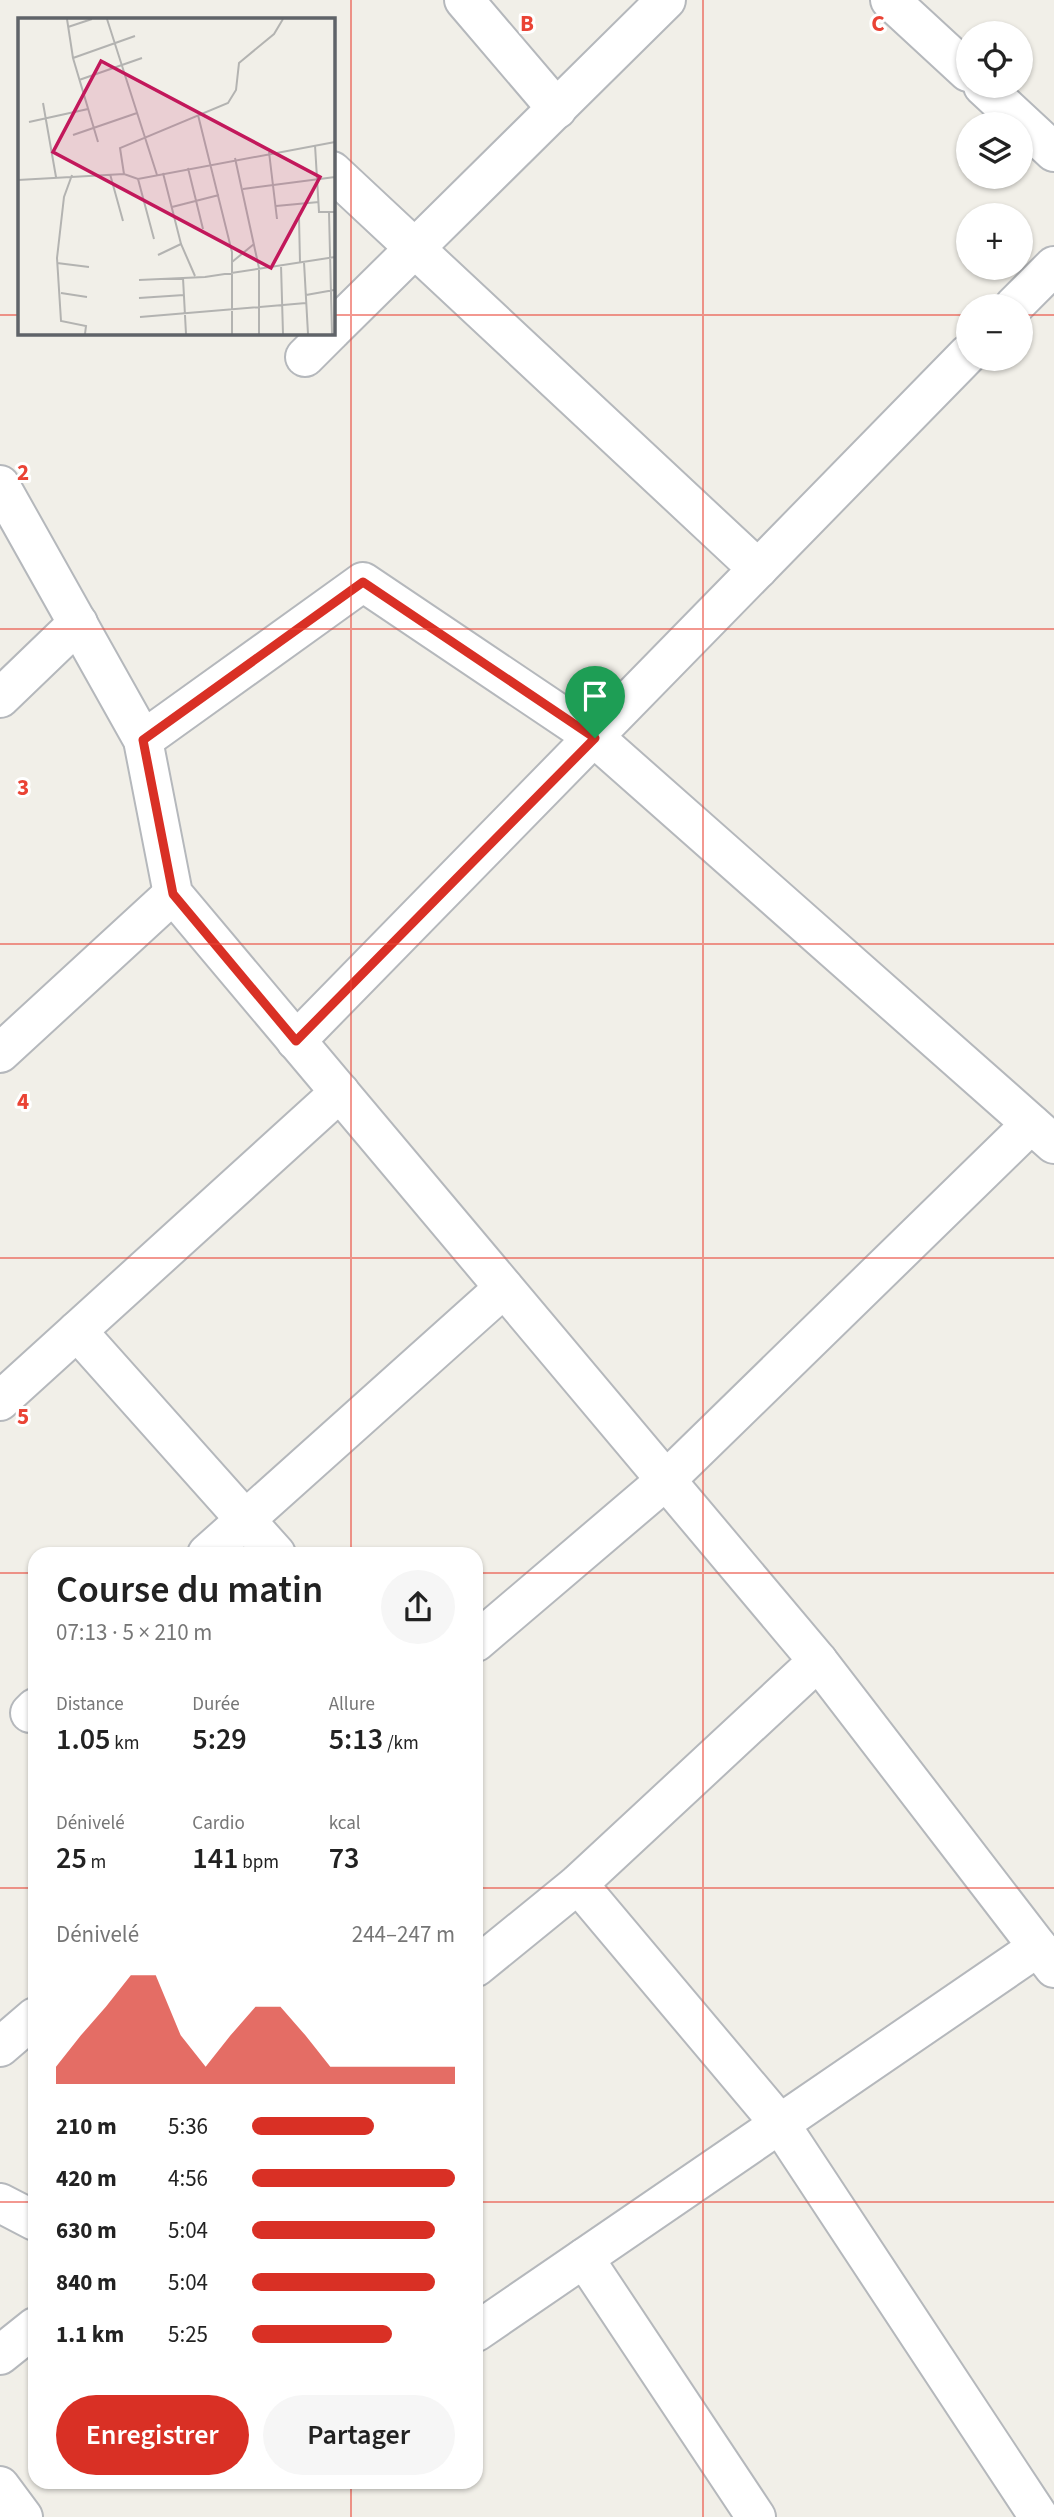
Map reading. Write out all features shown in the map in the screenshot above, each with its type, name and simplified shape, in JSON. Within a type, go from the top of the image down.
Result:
[{"type":"street","points":[[464,0],[557,108]]},
{"type":"street","points":[[334,329],[666,0]]},
{"type":"street","points":[[890,0],[956,61]]},
{"type":"street","points":[[996,98],[1054,152]]},
{"type":"street","points":[[334,173],[758,569]]},
{"type":"street","points":[[1026,294],[1054,265]]},
{"type":"street","points":[[296,1041],[956,366]]},
{"type":"street","points":[[0,485],[143,740],[173,894],[818,1661],[1046,1957],[780,2124],[483,2327]]},
{"type":"street","points":[[143,740],[363,582],[595,738],[1043,1134],[665,1481],[483,1636]]},
{"type":"street","points":[[0,698],[78,624]]},
{"type":"street","points":[[0,1052],[173,894]]},
{"type":"street","points":[[0,1401],[340,1093]]},
{"type":"street","points":[[214,1547],[504,1289]]},
{"type":"street","points":[[77,1331],[270,1547]]},
{"type":"street","points":[[483,1961],[578,1884],[818,1661]]},
{"type":"street","points":[[578,1884],[780,2124],[1037,2510]]},
{"type":"street","points":[[0,2047],[28,2023]]},
{"type":"street","points":[[0,2203],[28,2217]]},
{"type":"street","points":[[584,2258],[756,2517]]},
{"type":"street","points":[[0,2356],[28,2333]]},
{"type":"street","points":[[0,2486],[23,2517]]},
{"type":"route","points":[[363,582],[595,738],[296,1041],[173,894],[143,740],[363,582]]}]
